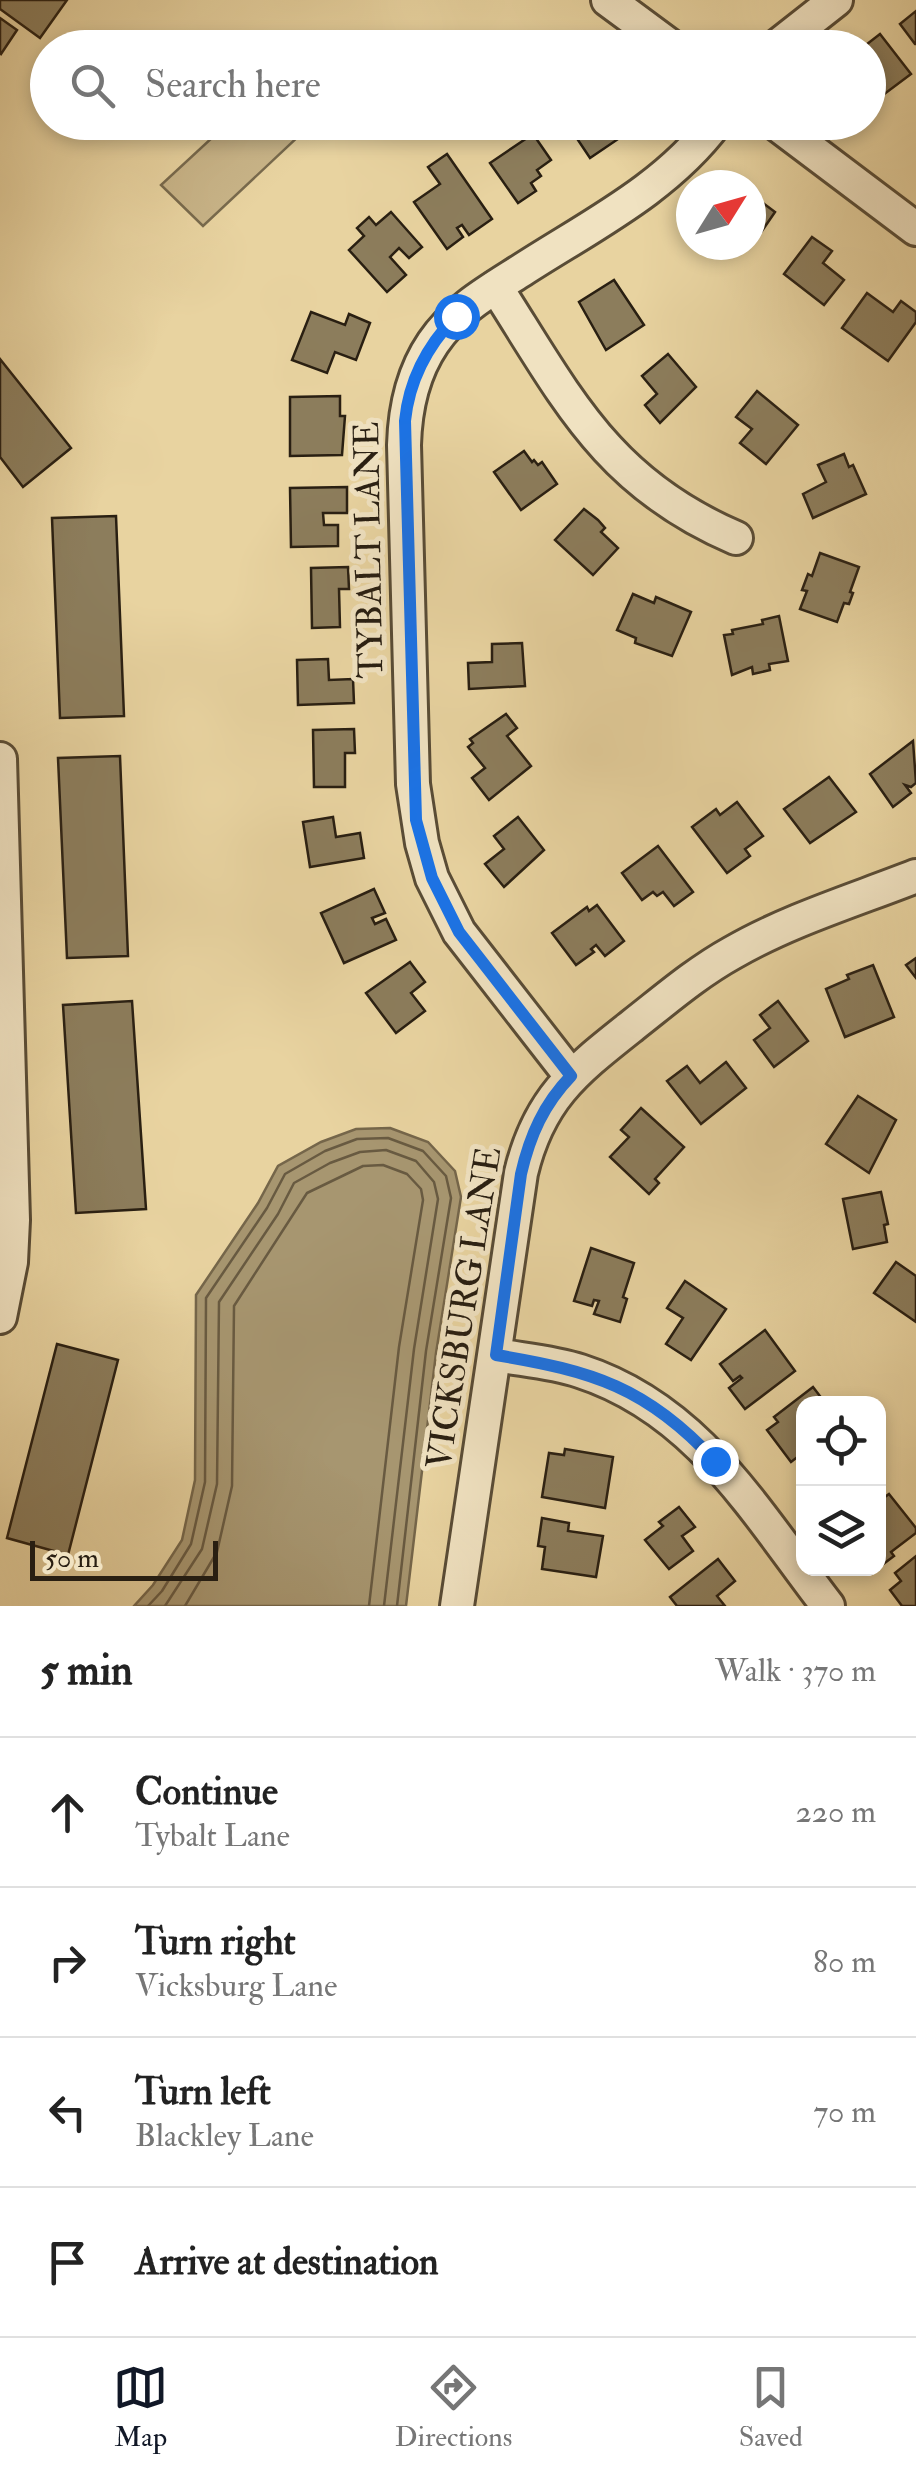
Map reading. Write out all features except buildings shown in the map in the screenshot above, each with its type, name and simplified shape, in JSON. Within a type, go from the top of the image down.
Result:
[{"type":"street","points":[[608,0],[649,30]]},
{"type":"street","points":[[798,30],[836,0]]},
{"type":"street","name":"TYBALT LANE","points":[[571,1076],[459,932],[432,878],[415,808],[406,409],[416,375],[432,344],[456,316],[660,182],[703,140]]},
{"type":"street","points":[[798,140],[916,229]]},
{"type":"street","points":[[496,287],[569,402],[614,459],[681,511],[736,538]]},
{"type":"street","points":[[0,759],[4,1019],[13,1220],[11,1262],[0,1317]]},
{"type":"street","name":"VICKSBURG LANE","points":[[457,1606],[521,1174],[528,1144],[546,1106],[571,1076],[731,953],[916,876]]},
{"type":"street","points":[[496,1355],[590,1374],[671,1417],[715,1461],[828,1606]]},
{"type":"shaded area","points":[[210,140],[295,140],[203,226],[161,185]]},
{"type":"water","points":[[390,1128],[428,1142],[455,1171],[461,1197],[436,1353],[406,1606],[134,1606],[153,1585],[182,1540],[195,1480],[196,1295],[278,1166],[321,1142],[356,1129]]},
{"type":"route","points":[[456,316],[432,344],[416,375],[405,421],[416,820],[432,878],[459,932],[571,1076],[546,1106],[528,1144],[496,1355],[574,1369],[617,1386],[671,1417],[715,1461]]}]
